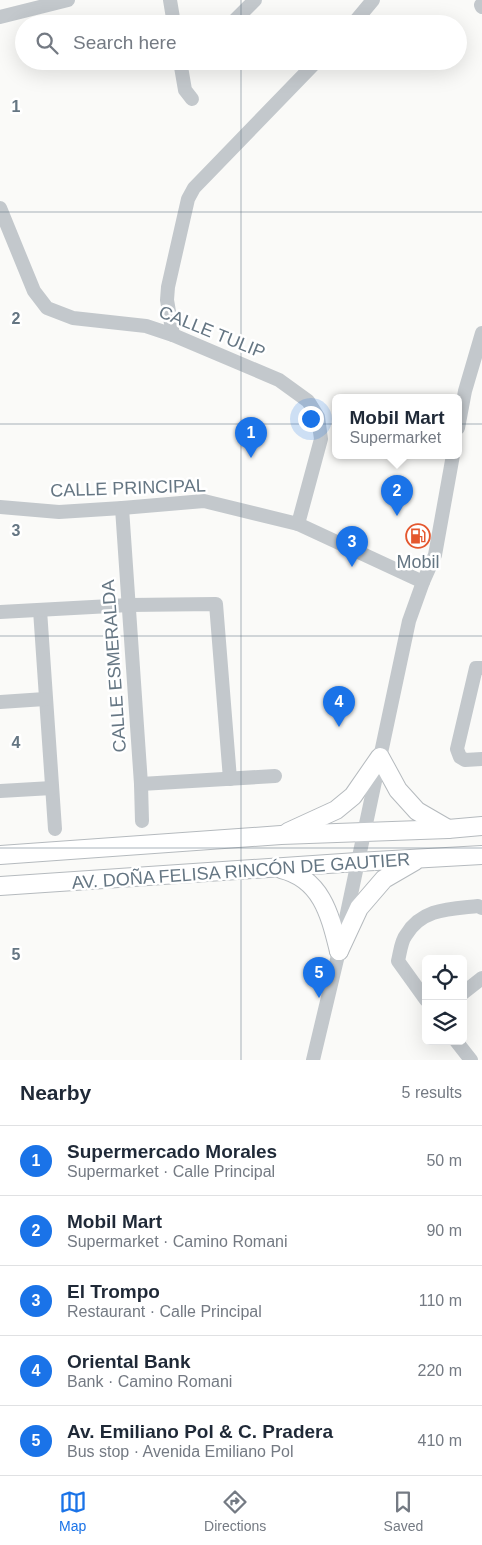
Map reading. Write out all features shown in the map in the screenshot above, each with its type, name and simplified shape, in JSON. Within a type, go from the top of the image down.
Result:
[{"type":"main road","points":[[281,835],[336,810],[353,796],[380,757],[398,790],[417,811],[448,829]]},
{"type":"main road","name":"AV. DOÑA FELISA RINCÓN DE GAUTIER","points":[[0,886],[271,868],[361,846],[448,829],[482,826]]},
{"type":"main road","name":"AV. DOÑA FELISA RINCÓN DE GAUTIER","points":[[0,855],[281,835],[361,846],[416,860],[482,855]]},
{"type":"main road","points":[[338,951],[358,908],[384,879],[416,860]]},
{"type":"main road","points":[[271,868],[283,869],[309,882],[318,892],[331,918],[338,951]]},
{"type":"street","points":[[0,17],[68,0]]},
{"type":"street","points":[[170,0],[172,15]]},
{"type":"street","points":[[240,15],[255,0]]},
{"type":"street","points":[[360,15],[373,0]]},
{"type":"street","points":[[182,70],[185,90],[192,99]]},
{"type":"street","points":[[173,335],[167,300],[168,287],[188,198],[194,188],[308,70]]},
{"type":"street","name":"CALLE TULIP","points":[[0,208],[34,291],[47,308],[72,318],[146,326],[173,335],[279,380],[308,401],[318,416],[321,439],[298,524]]},
{"type":"street","points":[[462,407],[482,333]]},
{"type":"street","points":[[313,1060],[409,621],[435,556],[453,459]]},
{"type":"street","name":"CALLE PRINCIPAL","points":[[0,507],[59,512],[204,500],[298,524],[423,582]]},
{"type":"street","name":"CALLE ESMERALDA","points":[[122,508],[142,822]]},
{"type":"street","points":[[0,612],[129,605],[216,604],[230,779]]},
{"type":"street","points":[[40,610],[55,829]]},
{"type":"street","points":[[479,668],[458,749],[460,757],[465,760],[482,759]]},
{"type":"street","points":[[0,702],[45,699]]},
{"type":"street","points":[[140,784],[275,776]]},
{"type":"street","points":[[0,791],[52,788]]},
{"type":"street","points":[[422,994],[398,961],[405,935],[419,920],[439,910],[478,906],[482,908]]},
{"type":"street","points":[[467,989],[482,978]]},
{"type":"street","points":[[459,1045],[471,1060]]},
{"type":"place","name":"Supermercado Morales","points":[[251,458]]},
{"type":"place","name":"Mobil Mart","points":[[397,516]]},
{"type":"place","name":"Mobil","points":[[418,536]]},
{"type":"place","name":"El Trompo","points":[[352,567]]},
{"type":"place","name":"Oriental Bank","points":[[339,727]]},
{"type":"place","name":"Av. Emiliano Pol & C. Pradera","points":[[319,998]]}]
